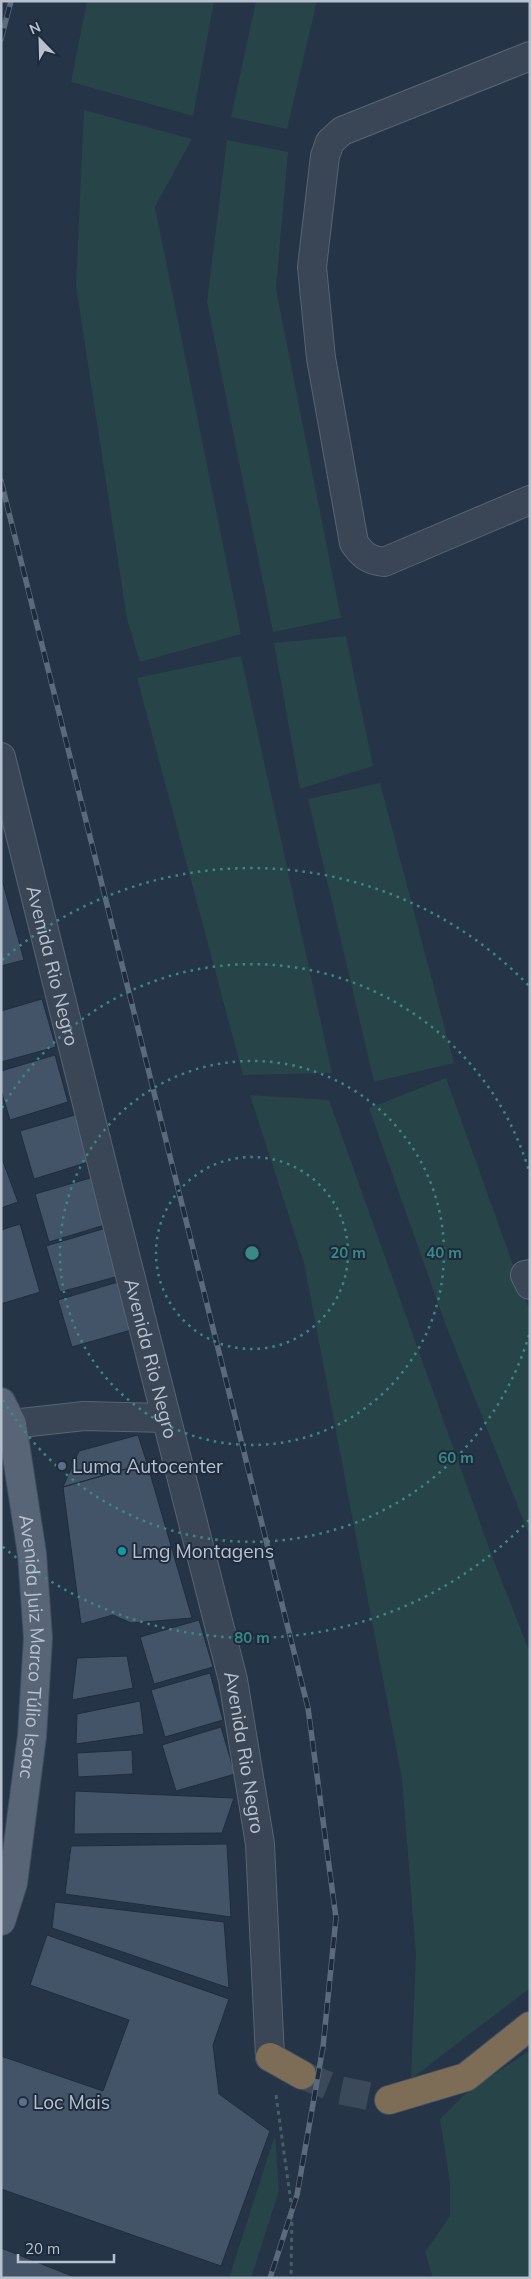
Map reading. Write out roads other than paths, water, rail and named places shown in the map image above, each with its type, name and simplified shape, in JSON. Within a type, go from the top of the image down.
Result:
[{"type":"highway","points":[[389,2100],[466,2077],[530,2026]]},
{"type":"highway","points":[[270,2057],[302,2075]]},
{"type":"main road","name":"Avenida Juiz Marco Túlio Isaac","points":[[1,1921],[13,1883],[32,1736],[38,1638],[32,1554],[5,1417]]},
{"type":"street","points":[[530,56],[342,130],[330,142],[325,156],[312,267],[321,358],[354,543],[361,554],[370,560],[384,562],[530,500]]},
{"type":"street","name":"Avenida Rio Negro","points":[[1,756],[233,1680],[260,1844],[270,2057]]},
{"type":"street","points":[[530,1274],[525,1275],[530,1285]]},
{"type":"street","points":[[5,1417],[166,1418]]},
{"type":"tunnel","points":[[302,2075],[339,2090],[389,2100]]},
{"type":"railway","points":[[1,39],[11,1]]},
{"type":"railway","points":[[1,481],[308,1708],[336,1918],[323,2047],[297,2195],[270,2278]]},
{"type":"place","name":"Luma Autocenter","points":[[62,1466]]},
{"type":"place","name":"Lmg Montagens","points":[[122,1551]]},
{"type":"place","name":"Loc Mais","points":[[23,2102]]}]
